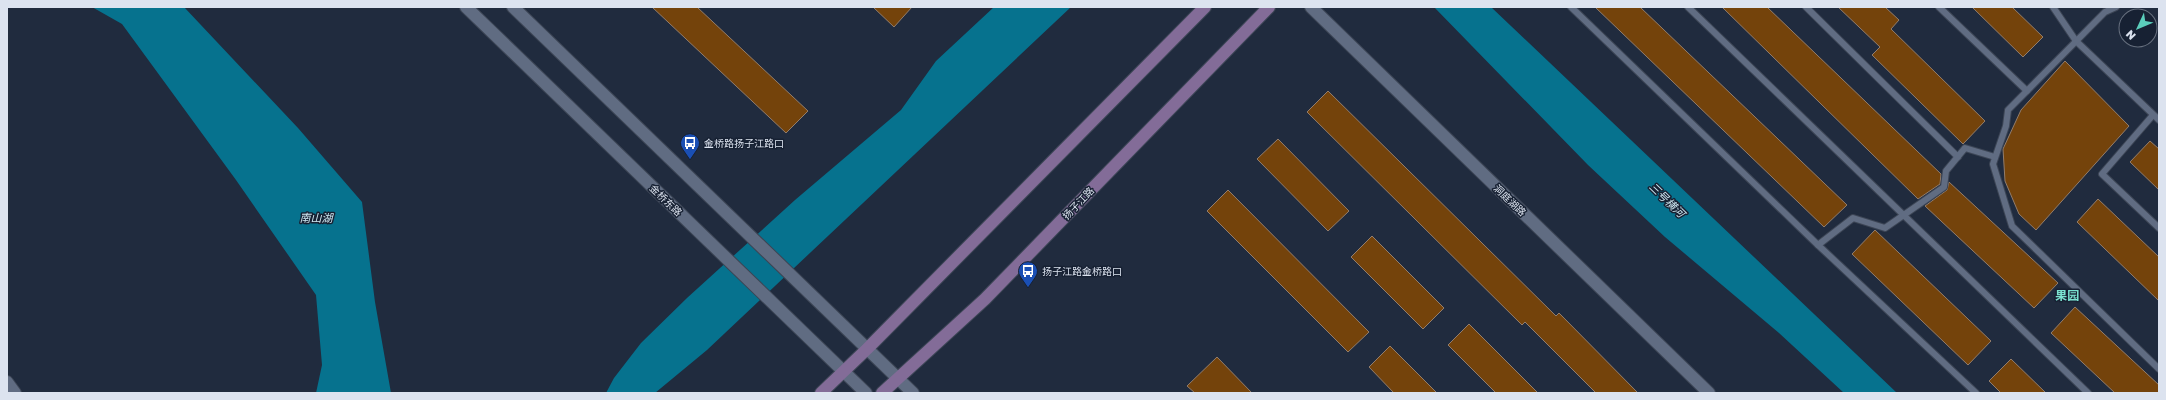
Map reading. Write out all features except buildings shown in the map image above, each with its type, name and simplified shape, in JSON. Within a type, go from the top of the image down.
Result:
[{"type":"main road","points":[[821,393],[867,349],[1205,7]]},
{"type":"main road","name":"扬子江路","points":[[882,393],[984,299],[1269,7]]},
{"type":"street","name":"金桥东路","points":[[466,7],[866,393]]},
{"type":"street","points":[[513,7],[797,283],[913,393]]},
{"type":"street","name":"洞庭湖路","points":[[1311,7],[1709,393]]},
{"type":"street","points":[[7,382],[15,393]]},
{"type":"lane","points":[[1571,7],[1818,245],[1976,393]]},
{"type":"lane","points":[[1688,7],[2088,393]]},
{"type":"lane","points":[[1806,7],[1958,157]]},
{"type":"lane","points":[[1940,7],[2027,91]]},
{"type":"lane","points":[[2053,7],[2076,41],[2159,120]]},
{"type":"lane","points":[[2116,7],[2105,12],[2008,110],[2006,126],[1993,164],[2012,226],[2159,369]]},
{"type":"lane","points":[[2153,115],[2102,174],[2159,228]]},
{"type":"lane","points":[[1818,245],[1853,218],[1885,228],[1905,215],[1944,187],[1946,170],[1965,148],[1995,157]]},
{"type":"water","name":"南山湖","points":[[92,7],[184,7],[298,128],[362,202],[375,302],[391,393],[316,393],[322,365],[316,295],[236,180],[122,24]]},
{"type":"water","points":[[994,7],[1071,7],[707,350],[655,393],[606,393],[614,378],[641,343],[687,298],[795,200],[901,110],[936,61]]},
{"type":"water","name":"三号横河","points":[[1434,7],[1491,7],[1897,393],[1844,393],[1779,333],[1665,237],[1588,165]]},
{"type":"place","name":"金桥路扬子江路口","points":[[690,160]]},
{"type":"place","name":"扬子江路金桥路口","points":[[1028,288]]},
{"type":"district","name":"果园","points":[[2067,296]]}]
